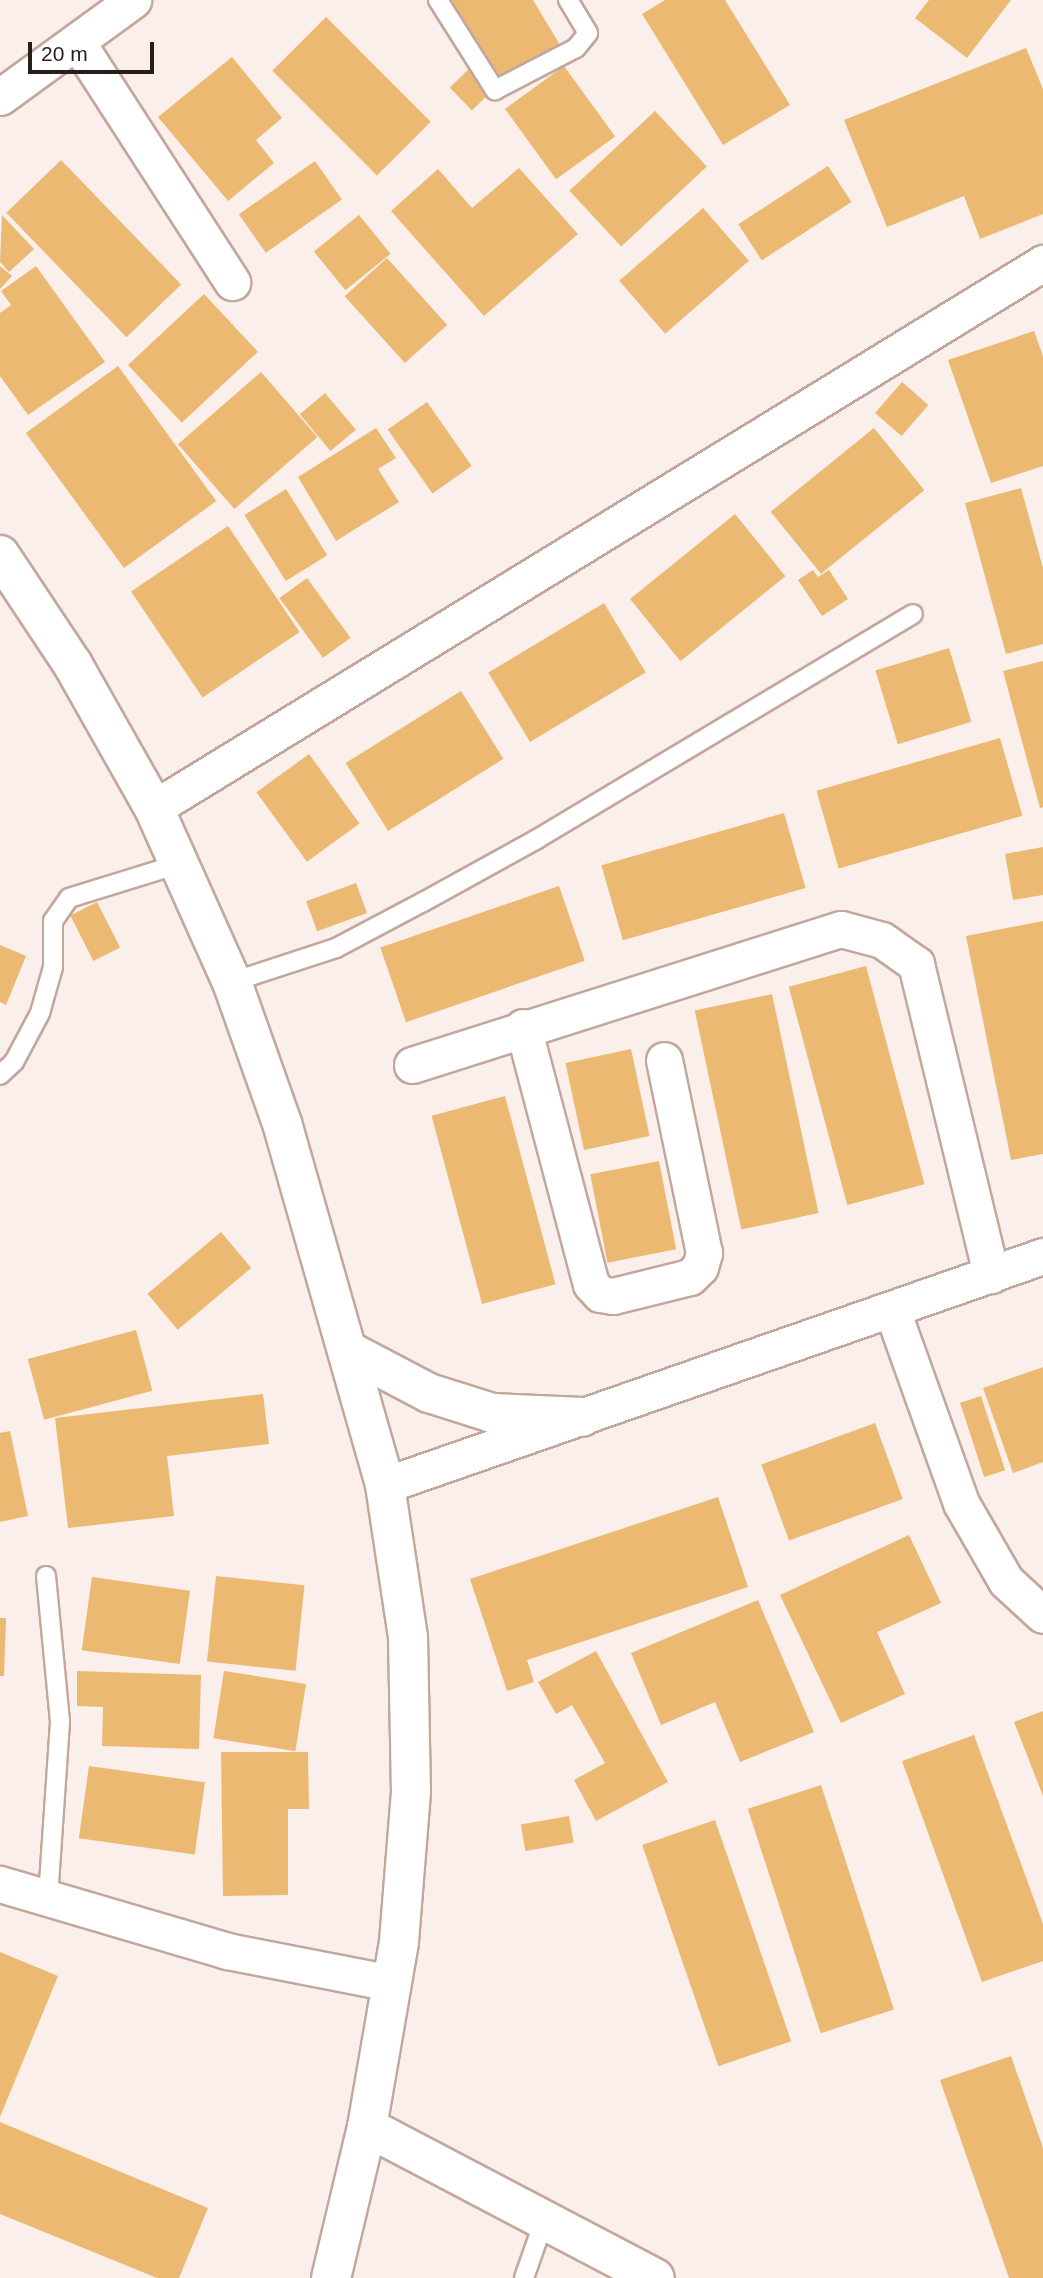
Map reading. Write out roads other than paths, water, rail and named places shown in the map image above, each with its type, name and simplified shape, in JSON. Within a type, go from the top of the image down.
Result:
[{"type":"main road","points":[[0,555],[73,665],[154,808],[232,982],[282,1123],[385,1485],[408,1637],[411,1792],[391,1983],[367,2127],[331,2278]]},
{"type":"main road","points":[[347,1350],[429,1393],[492,1413],[582,1417]]},
{"type":"main road","points":[[367,2127],[655,2278]]},
{"type":"street","points":[[0,97],[133,0]]},
{"type":"street","points":[[77,42],[232,282]]},
{"type":"street","points":[[154,808],[1043,263]]},
{"type":"street","points":[[412,1065],[523,1027],[841,929],[882,940],[916,964],[991,1275]]},
{"type":"street","points":[[523,1027],[591,1284],[600,1294],[613,1296],[690,1277],[700,1267],[704,1253],[664,1060]]},
{"type":"street","points":[[385,1485],[1043,1256]]},
{"type":"street","points":[[892,1310],[961,1503],[1006,1581],[1043,1615]]},
{"type":"street","points":[[0,1884],[227,1951],[391,1983]]},
{"type":"lane","points":[[438,0],[495,90],[576,48],[588,33],[568,0]]},
{"type":"lane","points":[[232,982],[336,948],[423,902],[537,839],[913,614]]},
{"type":"lane","points":[[0,1075],[14,1062],[40,1013],[53,967],[53,921],[69,898],[179,864]]},
{"type":"lane","points":[[46,1576],[60,1722],[48,1898]]},
{"type":"lane","points":[[524,2278],[544,2221]]}]
